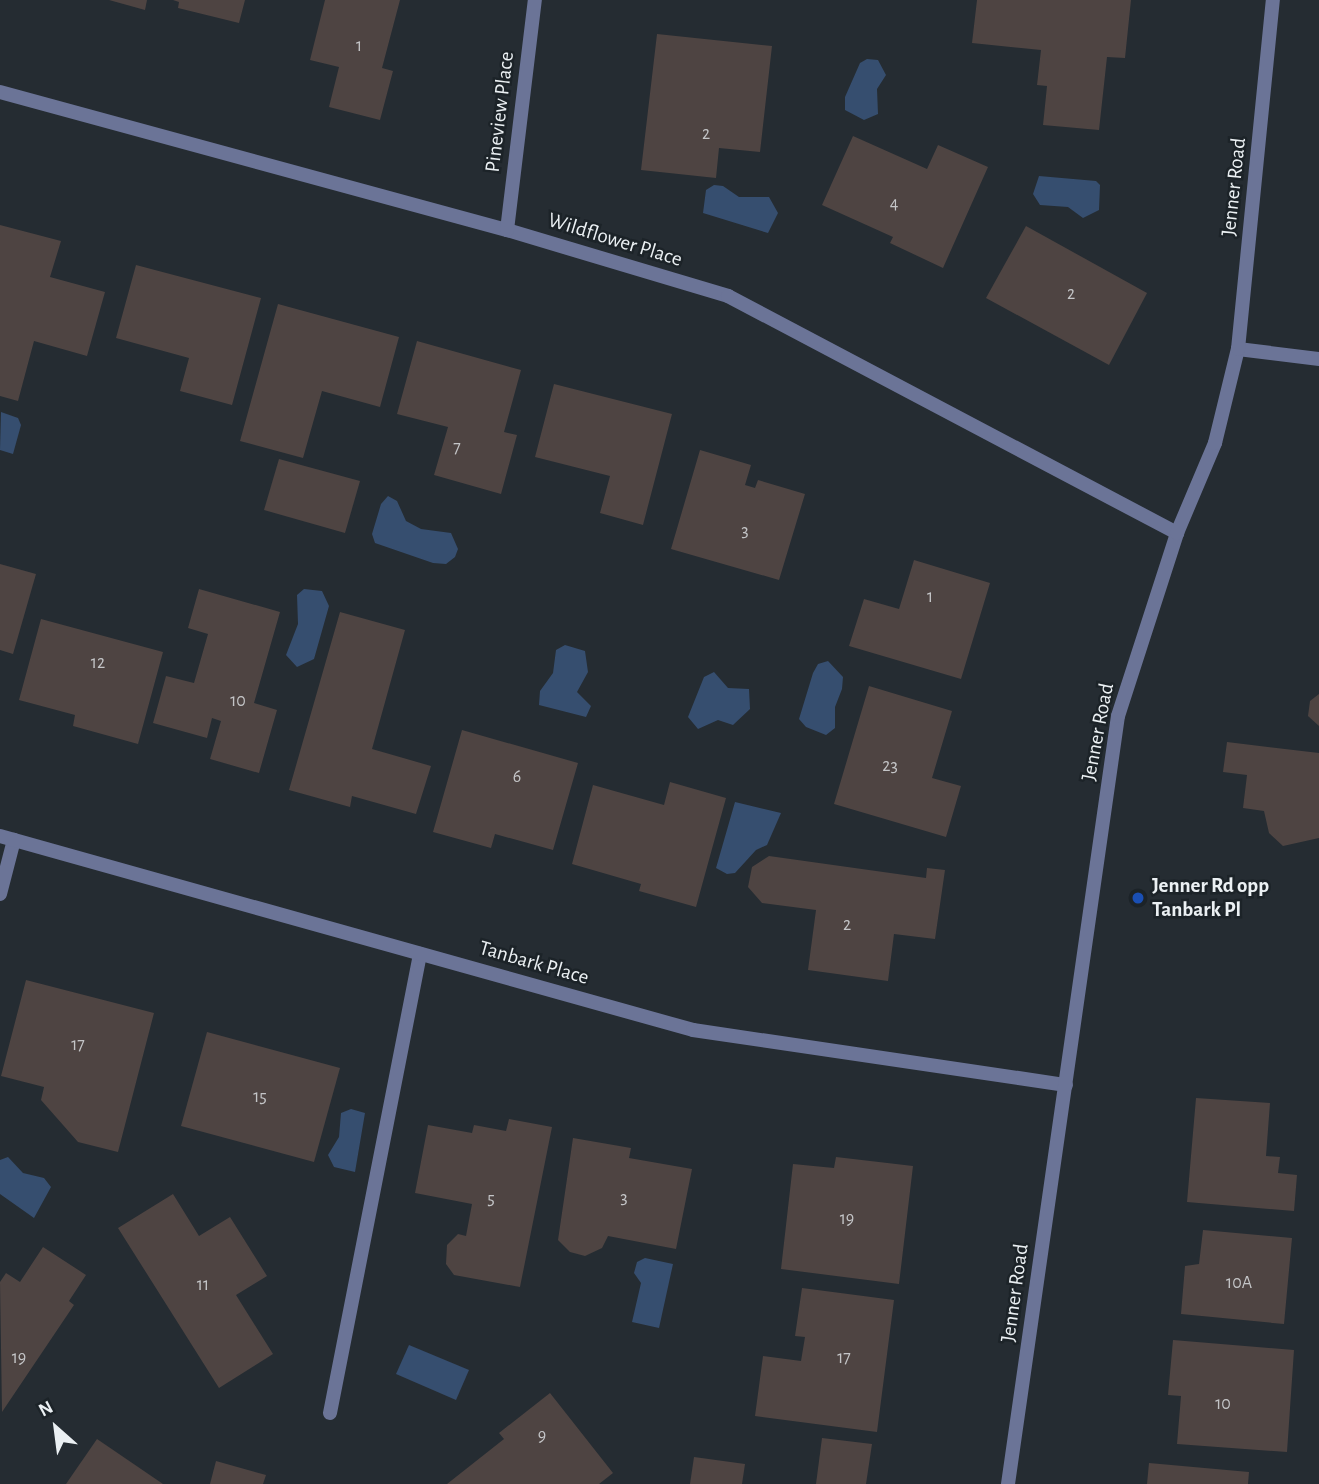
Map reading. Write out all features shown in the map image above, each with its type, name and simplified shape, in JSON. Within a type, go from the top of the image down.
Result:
[{"type":"street","name":"Pineview Place","points":[[507,230],[535,0]]},
{"type":"street","name":"Jenner Road","points":[[1008,1484],[1118,716],[1177,533],[1215,443],[1238,349],[1273,0]]},
{"type":"street","name":"Wildflower Place","points":[[0,92],[507,230],[728,296],[1177,533]]},
{"type":"street","points":[[1238,349],[1319,359]]},
{"type":"street","points":[[0,894],[7,838]]},
{"type":"street","name":"Tanbark Place","points":[[7,838],[693,1030],[1066,1085]]},
{"type":"street","points":[[330,1413],[420,954]]},
{"type":"water","points":[[867,59],[878,60],[886,75],[877,89],[878,114],[864,120],[845,110],[845,97],[860,63]]},
{"type":"water","points":[[1039,176],[1096,181],[1100,185],[1099,210],[1083,218],[1068,207],[1040,205],[1033,194]]},
{"type":"water","points":[[714,185],[723,186],[739,197],[769,197],[778,213],[768,233],[703,213],[706,190]]},
{"type":"water","points":[[1,412],[18,418],[21,425],[13,454],[0,450]]},
{"type":"water","points":[[388,496],[397,501],[406,521],[421,529],[451,533],[458,549],[455,557],[446,564],[433,563],[375,543],[372,534],[381,504]]},
{"type":"water","points":[[304,589],[322,591],[329,606],[314,659],[297,667],[286,655],[298,624],[297,595]]},
{"type":"water","points":[[565,645],[585,651],[588,672],[577,692],[591,706],[586,717],[539,705],[540,691],[553,673],[556,650]]},
{"type":"water","points":[[828,661],[843,677],[842,689],[835,707],[835,728],[826,735],[806,727],[799,719],[813,673],[818,664]]},
{"type":"water","points":[[714,672],[728,688],[749,689],[750,709],[733,725],[718,720],[698,729],[688,717],[704,677]]},
{"type":"water","points":[[735,802],[781,813],[767,845],[756,850],[735,873],[727,874],[716,868]]},
{"type":"water","points":[[351,1109],[365,1113],[355,1172],[334,1167],[328,1155],[339,1137],[341,1113]]},
{"type":"water","points":[[8,1157],[23,1173],[44,1178],[51,1187],[34,1218],[0,1194],[0,1160]]},
{"type":"water","points":[[645,1258],[673,1264],[659,1328],[632,1322],[641,1283],[634,1273],[637,1262]]},
{"type":"water","points":[[409,1345],[469,1370],[456,1400],[396,1374]]},
{"type":"building","points":[[109,0],[147,0],[145,10]]},
{"type":"building","points":[[173,0],[245,0],[239,23],[178,8],[179,2]]},
{"type":"building","points":[[325,0],[400,0],[382,68],[393,71],[380,120],[329,107],[339,67],[310,60]]},
{"type":"building","points":[[977,0],[1131,0],[1125,58],[1107,57],[1099,130],[1043,125],[1047,86],[1037,85],[1041,50],[972,43]]},
{"type":"building","points":[[657,34],[772,46],[760,152],[719,148],[716,178],[641,170]]},
{"type":"building","points":[[853,136],[927,169],[938,145],[988,167],[943,268],[890,243],[893,237],[822,205]]},
{"type":"building","points":[[0,225],[61,241],[50,277],[105,292],[87,356],[34,341],[18,401],[0,396]]},
{"type":"building","points":[[1026,226],[1147,293],[1109,365],[986,298]]},
{"type":"building","points":[[136,265],[261,298],[232,405],[180,391],[189,358],[116,338]]},
{"type":"building","points":[[278,304],[399,337],[380,407],[322,391],[303,458],[240,441]]},
{"type":"building","points":[[417,341],[521,370],[504,432],[517,435],[501,494],[434,475],[448,427],[397,414]]},
{"type":"building","points":[[554,384],[672,414],[643,525],[600,513],[610,476],[535,457]]},
{"type":"building","points":[[700,450],[751,465],[745,485],[755,488],[758,480],[805,494],[779,580],[671,549]]},
{"type":"building","points":[[279,459],[360,481],[345,533],[264,510]]},
{"type":"building","points":[[914,560],[990,583],[961,679],[849,646],[864,599],[899,609]]},
{"type":"building","points":[[0,564],[36,574],[13,654],[0,650]]},
{"type":"building","points":[[199,589],[280,612],[254,703],[277,710],[259,773],[210,759],[221,721],[212,718],[207,738],[153,723],[166,676],[194,683],[208,634],[188,628]]},
{"type":"building","points":[[340,612],[405,630],[372,749],[431,766],[416,814],[352,796],[350,807],[289,790]]},
{"type":"building","points":[[41,619],[163,652],[138,744],[73,726],[75,715],[19,700]]},
{"type":"building","points":[[869,686],[952,711],[932,778],[961,786],[946,837],[834,804]]},
{"type":"building","points":[[1319,694],[1319,726],[1308,716],[1310,701]]},
{"type":"building","points":[[462,730],[578,763],[553,850],[495,834],[491,848],[433,832]]},
{"type":"building","points":[[1227,742],[1319,753],[1319,838],[1283,846],[1269,833],[1264,811],[1243,808],[1247,775],[1223,772]]},
{"type":"building","points":[[670,782],[726,798],[696,907],[639,891],[641,884],[572,864],[593,785],[664,805]]},
{"type":"building","points":[[769,856],[926,878],[927,868],[945,870],[935,939],[894,934],[888,981],[808,970],[816,910],[762,903],[748,887],[752,867]]},
{"type":"building","points":[[26,980],[154,1013],[118,1152],[78,1142],[41,1100],[44,1087],[1,1076]]},
{"type":"building","points":[[207,1032],[340,1068],[314,1162],[181,1126]]},
{"type":"building","points":[[1196,1098],[1270,1103],[1266,1156],[1280,1157],[1278,1173],[1297,1175],[1294,1211],[1187,1202]]},
{"type":"building","points":[[509,1119],[552,1127],[520,1287],[454,1275],[446,1264],[447,1245],[458,1234],[466,1236],[472,1204],[415,1193],[428,1125],[472,1133],[474,1125],[506,1131]]},
{"type":"building","points":[[573,1138],[631,1148],[629,1158],[692,1169],[676,1249],[608,1236],[602,1248],[585,1256],[570,1252],[558,1240]]},
{"type":"building","points":[[836,1157],[913,1166],[899,1284],[781,1269],[793,1164],[834,1168]]},
{"type":"building","points":[[173,1194],[199,1236],[230,1217],[267,1276],[236,1295],[273,1354],[219,1388],[118,1228]]},
{"type":"building","points":[[1203,1230],[1292,1238],[1284,1324],[1181,1314],[1185,1266],[1199,1264]]},
{"type":"building","points":[[43,1247],[86,1275],[69,1301],[74,1305],[2,1412],[0,1282],[6,1273],[20,1282]]},
{"type":"building","points":[[802,1288],[894,1300],[877,1432],[755,1416],[763,1356],[801,1361],[805,1337],[795,1336]]},
{"type":"building","points":[[1173,1340],[1294,1350],[1287,1452],[1177,1444],[1181,1396],[1168,1395]]},
{"type":"building","points":[[550,1393],[613,1473],[599,1484],[447,1484],[504,1439],[499,1433]]},
{"type":"building","points":[[822,1438],[872,1444],[866,1484],[816,1484]]},
{"type":"building","points":[[97,1439],[163,1484],[66,1484]]},
{"type":"building","points":[[694,1457],[745,1464],[742,1484],[690,1484]]},
{"type":"building","points":[[216,1461],[266,1475],[263,1484],[210,1484]]},
{"type":"building","points":[[1149,1463],[1249,1472],[1248,1484],[1147,1484]]},
{"type":"place","name":"Jenner Rd opp Tanbark Pl","points":[[1138,898]]}]
